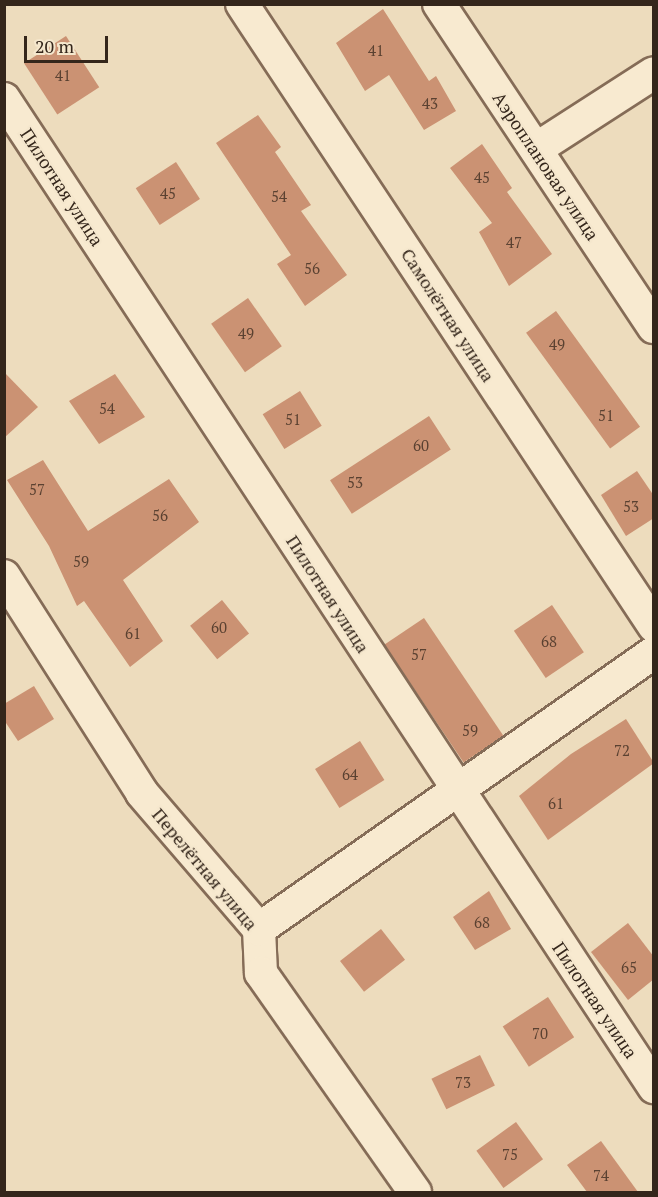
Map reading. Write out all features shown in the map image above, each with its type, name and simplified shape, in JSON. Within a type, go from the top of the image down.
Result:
[{"type":"street","name":"Самолётная улица","points":[[242,4],[654,627]]},
{"type":"street","name":"Аэроплановая улица","points":[[439,4],[654,327]]},
{"type":"street","points":[[536,149],[654,73]]},
{"type":"street","name":"Пилотная улица","points":[[4,99],[455,789],[654,1087]]},
{"type":"street","name":"Перелётная улица","points":[[4,576],[142,793],[259,930],[261,973],[415,1192]]},
{"type":"street","points":[[259,930],[455,789],[654,652]]},
{"type":"building","points":[[383,9],[429,81],[436,76],[456,111],[424,130],[389,75],[365,91],[336,43]]},
{"type":"building","points":[[66,36],[99,87],[57,114],[24,63]]},
{"type":"building","points":[[258,115],[281,147],[275,152],[311,205],[301,211],[347,275],[305,306],[277,264],[291,255],[216,143]]},
{"type":"building","points":[[482,144],[512,188],[507,192],[552,254],[509,286],[479,232],[492,223],[450,168]]},
{"type":"building","points":[[176,162],[200,199],[160,225],[136,188]]},
{"type":"building","points":[[248,298],[282,346],[245,372],[211,324]]},
{"type":"building","points":[[556,311],[640,427],[610,448],[526,333]]},
{"type":"building","points":[[4,372],[38,407],[4,438]]},
{"type":"building","points":[[115,374],[145,417],[99,444],[69,401]]},
{"type":"building","points":[[300,391],[322,426],[284,449],[263,414]]},
{"type":"building","points":[[429,416],[451,450],[352,514],[330,480]]},
{"type":"building","points":[[43,460],[88,531],[169,479],[199,522],[123,580],[163,641],[130,667],[84,601],[77,606],[49,546],[7,480]]},
{"type":"building","points":[[637,471],[654,496],[654,518],[626,536],[601,495]]},
{"type":"building","points":[[222,600],[249,633],[217,659],[190,626]]},
{"type":"building","points":[[552,605],[584,652],[546,678],[514,631]]},
{"type":"building","points":[[424,618],[503,736],[464,763],[384,645]]},
{"type":"building","points":[[34,686],[54,719],[18,741],[4,720],[4,704]]},
{"type":"building","points":[[626,719],[654,763],[548,840],[519,796],[571,754]]},
{"type":"building","points":[[360,741],[384,780],[339,808],[315,769]]},
{"type":"building","points":[[489,891],[511,929],[475,950],[453,917]]},
{"type":"building","points":[[628,923],[654,957],[654,979],[628,1000],[591,952]]},
{"type":"building","points":[[381,929],[405,960],[364,992],[340,961]]},
{"type":"building","points":[[548,997],[574,1037],[529,1067],[503,1026]]},
{"type":"building","points":[[480,1055],[495,1086],[446,1109],[431,1079]]},
{"type":"building","points":[[516,1122],[543,1159],[503,1188],[476,1151]]},
{"type":"building","points":[[601,1141],[638,1192],[587,1192],[567,1165]]}]
